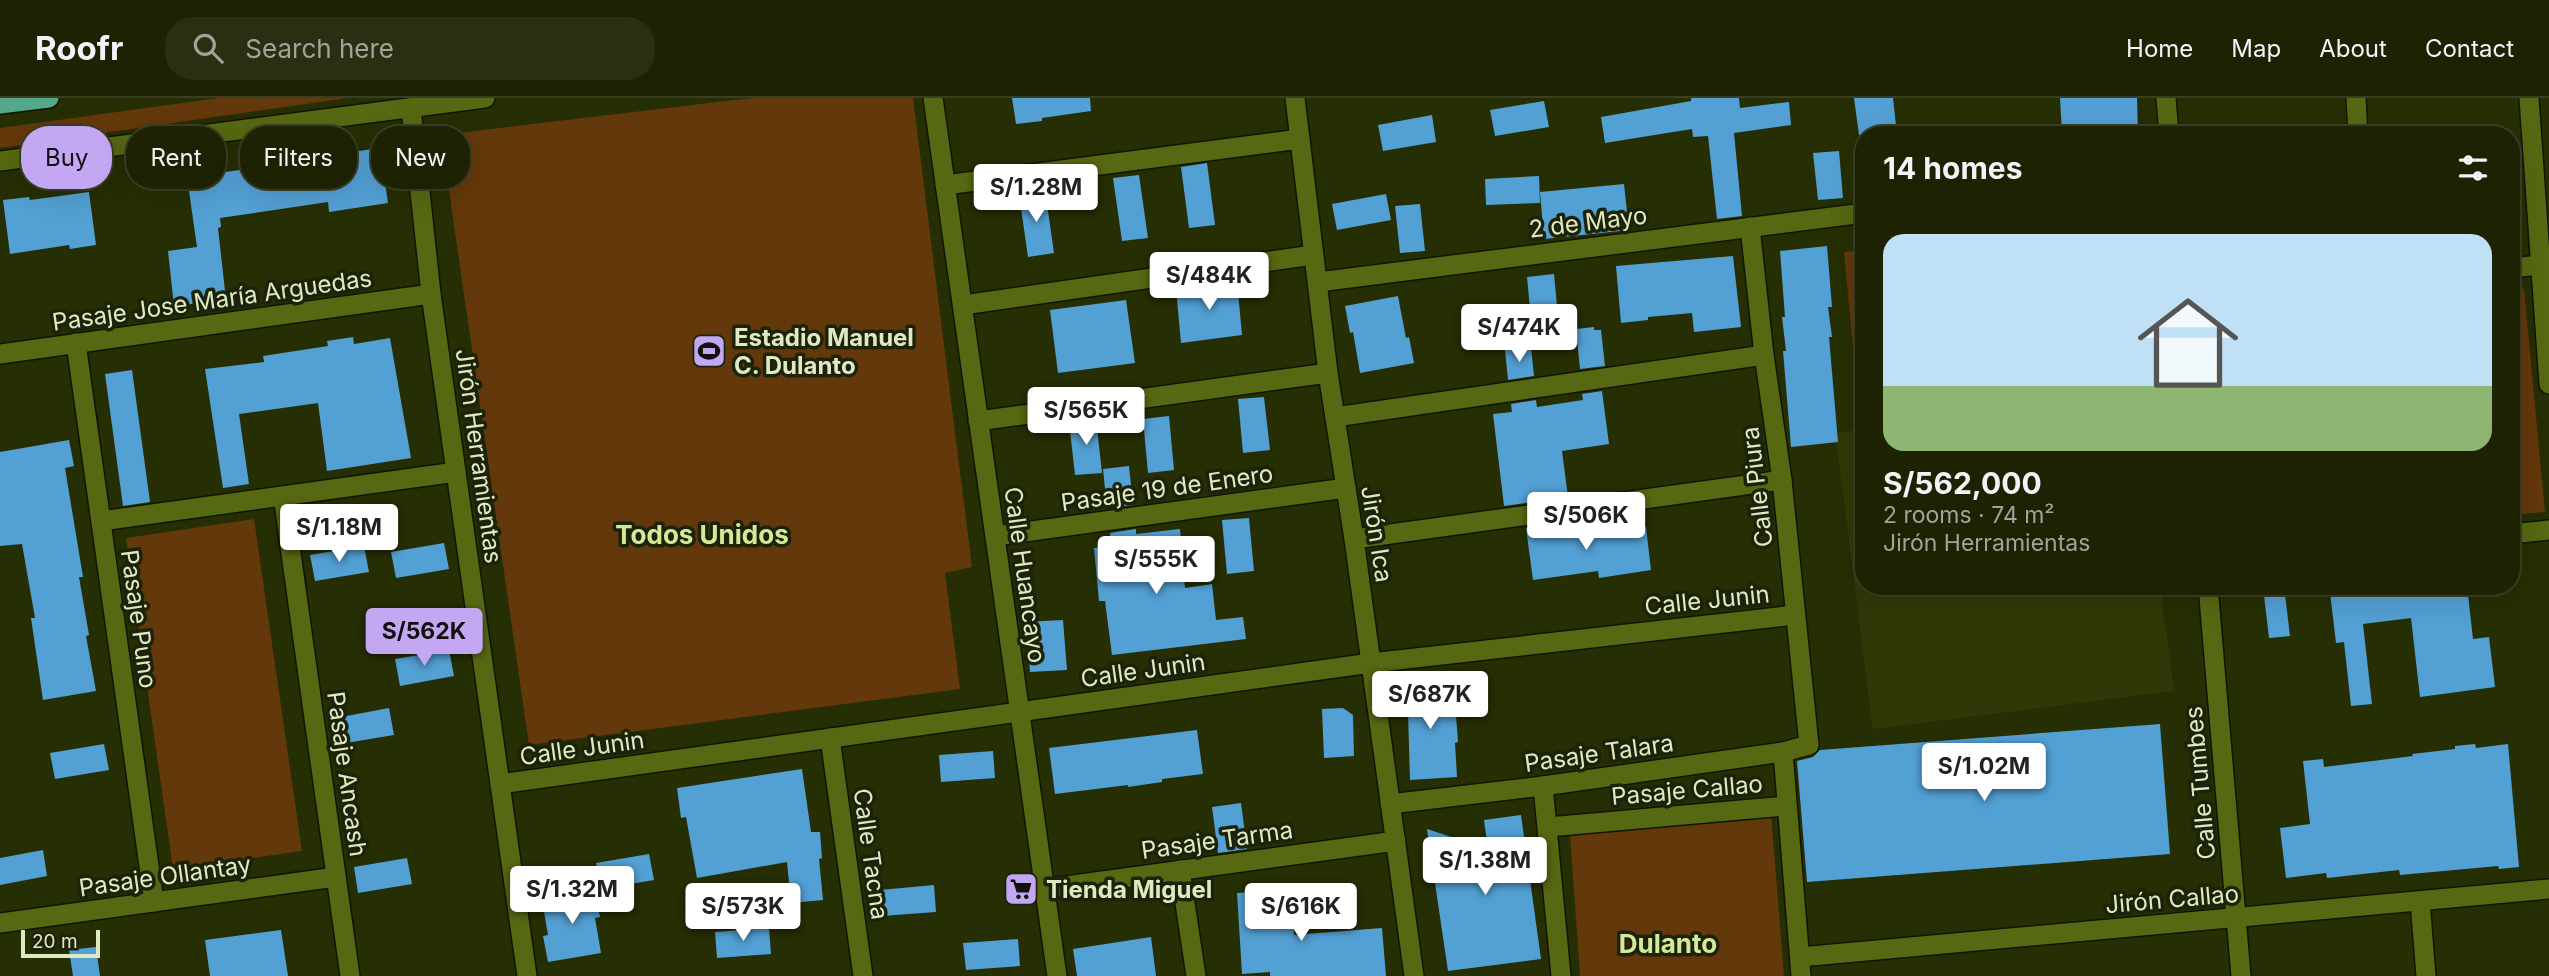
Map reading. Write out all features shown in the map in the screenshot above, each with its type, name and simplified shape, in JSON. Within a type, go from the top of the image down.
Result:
[{"type":"highway","points":[[0,104],[49,98]]},
{"type":"street","points":[[0,162],[485,98]]},
{"type":"street","name":"Calle Huancayo","points":[[933,98],[1056,976]]},
{"type":"street","name":"Jirón Ica","points":[[1295,98],[1328,373],[1415,976]]},
{"type":"street","points":[[2166,98],[2168,126]]},
{"type":"street","points":[[2356,98],[2358,126]]},
{"type":"street","points":[[2529,98],[2544,265],[2549,384]]},
{"type":"street","name":"Jirón Herramientas","points":[[411,108],[431,294],[527,976]]},
{"type":"street","points":[[945,185],[1300,139]]},
{"type":"street","name":"2 de Mayo","points":[[1318,282],[1855,214]]},
{"type":"street","name":"Calle Piura","points":[[1750,227],[1764,355],[1782,480],[1810,742]]},
{"type":"street","points":[[962,305],[1313,255]]},
{"type":"street","points":[[2520,267],[2544,265]]},
{"type":"street","name":"Pasaje Jose María Arguedas","points":[[0,354],[431,294]]},
{"type":"street","name":"Pasaje Puno","points":[[76,343],[154,902]]},
{"type":"street","points":[[1335,417],[1764,355]]},
{"type":"street","points":[[978,421],[1328,373]]},
{"type":"street","points":[[101,521],[456,472]]},
{"type":"street","points":[[1354,539],[1782,480]]},
{"type":"street","name":"Pasaje 19 de Enero","points":[[995,536],[1346,488]]},
{"type":"street","name":"Pasaje Ancash","points":[[283,496],[350,976]]},
{"type":"street","points":[[2520,533],[2549,530]]},
{"type":"street","name":"Calle Tumbes","points":[[2209,595],[2241,976]]},
{"type":"street","name":"Calle Junin","points":[[500,784],[1371,663],[1795,615]]},
{"type":"street","name":"Calle Tacna","points":[[830,738],[863,976]]},
{"type":"street","name":"Pasaje Talara","points":[[1390,804],[1543,786],[1783,752],[1807,748],[1810,742]]},
{"type":"street","points":[[1783,752],[1786,806]]},
{"type":"street","points":[[1543,786],[1561,976]]},
{"type":"street","name":"Pasaje Callao","points":[[1548,827],[1786,806],[1800,967]]},
{"type":"street","name":"Pasaje Tarma","points":[[1044,889],[1396,841]]},
{"type":"street","points":[[1180,870],[1196,976]]},
{"type":"street","name":"Pasaje Ollantay","points":[[0,923],[336,877]]},
{"type":"street","name":"Jirón Callao","points":[[1800,967],[2236,918],[2549,889]]},
{"type":"street","points":[[2420,901],[2426,976]]},
{"type":"shaded area","points":[[219,98],[347,98],[153,126],[126,126],[126,130],[112,132],[112,126],[21,126],[21,145],[0,148],[0,128]]},
{"type":"shaded area","name":"Estadio Manuel C. Dulanto","points":[[751,98],[913,98],[972,567],[945,573],[960,689],[529,745],[449,189],[470,189],[470,132]]},
{"type":"shaded area","points":[[1855,251],[1855,368],[1844,252]]},
{"type":"shaded area","points":[[2520,289],[2524,289],[2545,512],[2520,514]]},
{"type":"shaded area","points":[[1855,430],[1855,589],[1835,433]]},
{"type":"shaded area","points":[[254,519],[302,851],[173,869],[126,538]]},
{"type":"shaded area","points":[[1856,595],[2161,595],[2174,691],[1873,729]]},
{"type":"shaded area","points":[[1771,813],[1784,976],[1580,976],[1570,836]]},
{"type":"building","points":[[1012,98],[1090,98],[1091,111],[1016,124]]},
{"type":"building","points":[[1691,98],[1739,98],[1740,108],[1789,102],[1791,125],[1734,133],[1742,216],[1717,219],[1708,136],[1693,137],[1692,129],[1605,143],[1601,117],[1691,101]]},
{"type":"building","points":[[1854,98],[1893,98],[1896,126],[1858,126]]},
{"type":"building","points":[[2060,98],[2137,98],[2138,126],[2062,126]]},
{"type":"building","points":[[1544,101],[1549,127],[1495,136],[1490,110]]},
{"type":"building","points":[[1432,115],[1436,142],[1383,151],[1378,125]]},
{"type":"building","points":[[371,149],[371,189],[386,189],[388,203],[329,212],[328,202],[220,218],[221,227],[218,228],[226,300],[174,306],[168,251],[197,247],[189,189],[226,189],[226,172],[240,170],[240,189],[357,189],[357,151]]},
{"type":"building","points":[[1839,151],[1843,198],[1818,200],[1813,153]]},
{"type":"building","points":[[1207,163],[1215,225],[1189,228],[1181,167]]},
{"type":"building","points":[[1139,175],[1148,238],[1122,241],[1113,178]]},
{"type":"building","points":[[1539,176],[1540,203],[1486,205],[1485,179]]},
{"type":"building","points":[[1624,184],[1629,230],[1544,239],[1540,192]]},
{"type":"building","points":[[1045,190],[1054,253],[1028,257],[1019,194]]},
{"type":"building","points":[[89,192],[96,245],[70,249],[69,245],[10,254],[3,200],[29,197],[30,200]]},
{"type":"building","points":[[1386,194],[1391,220],[1337,230],[1332,204]]},
{"type":"building","points":[[1420,204],[1425,251],[1400,253],[1395,206]]},
{"type":"building","points":[[1827,246],[1832,307],[1828,307],[1832,337],[1829,337],[1838,442],[1791,447],[1783,351],[1786,351],[1782,317],[1785,317],[1780,251]]},
{"type":"building","points":[[1733,256],[1741,327],[1694,332],[1692,313],[1648,317],[1648,320],[1621,323],[1616,266]]},
{"type":"building","points":[[1554,274],[1559,328],[1532,331],[1527,277]]},
{"type":"building","points":[[1237,281],[1242,335],[1181,343],[1176,289]]},
{"type":"building","points":[[1398,296],[1414,363],[1360,373],[1353,332],[1350,333],[1345,306]]},
{"type":"building","points":[[1126,300],[1135,363],[1058,373],[1050,310]]},
{"type":"building","points":[[1594,327],[1594,330],[1601,330],[1605,366],[1580,369],[1576,329]]},
{"type":"building","points":[[353,337],[354,344],[390,338],[411,458],[327,471],[318,403],[239,414],[249,484],[223,488],[205,369],[264,362],[263,356],[328,346],[327,341]]},
{"type":"building","points":[[1531,348],[1534,376],[1508,380],[1505,350]]},
{"type":"building","points":[[132,370],[150,502],[123,506],[105,374]]},
{"type":"building","points":[[1602,391],[1609,444],[1562,451],[1568,497],[1504,506],[1493,414],[1512,412],[1511,404],[1536,400],[1537,407],[1583,400],[1582,394]]},
{"type":"building","points":[[1264,397],[1270,450],[1243,453],[1238,399]]},
{"type":"building","points":[[1169,416],[1174,470],[1148,473],[1143,419]]},
{"type":"building","points":[[1096,419],[1102,473],[1075,475],[1069,422]]},
{"type":"building","points":[[69,440],[74,466],[65,468],[83,577],[79,577],[96,691],[43,700],[31,618],[35,618],[22,544],[0,546],[0,452]]},
{"type":"building","points":[[1129,466],[1133,505],[1107,508],[1103,469]]},
{"type":"building","points":[[1249,518],[1254,571],[1227,574],[1222,520]]},
{"type":"building","points":[[1571,521],[1573,537],[1646,527],[1651,570],[1599,578],[1598,571],[1533,580],[1526,528]]},
{"type":"building","points":[[1136,529],[1136,534],[1180,529],[1185,588],[1212,584],[1216,620],[1243,617],[1246,639],[1112,655],[1105,601],[1099,601],[1094,548],[1111,546],[1110,533]]},
{"type":"building","points":[[444,543],[449,569],[396,578],[391,552]]},
{"type":"building","points":[[364,546],[369,572],[315,581],[310,555]]},
{"type":"building","points":[[2264,595],[2285,595],[2290,636],[2269,638]]},
{"type":"building","points":[[2330,595],[2468,595],[2473,639],[2489,637],[2495,687],[2420,697],[2411,618],[2363,624],[2372,704],[2351,706],[2344,642],[2336,643]]},
{"type":"building","points":[[1063,620],[1067,670],[1030,672],[1026,622]]},
{"type":"building","points":[[449,650],[454,676],[400,686],[395,659]]},
{"type":"building","points":[[1447,682],[1450,716],[1456,715],[1457,777],[1410,780],[1408,712],[1402,712],[1401,685]]},
{"type":"building","points":[[389,708],[394,735],[340,744],[336,718]]},
{"type":"building","points":[[1343,708],[1353,715],[1354,756],[1324,758],[1322,709]]},
{"type":"building","points":[[2160,724],[2170,854],[1807,882],[1797,761],[1813,757],[1820,750]]},
{"type":"building","points":[[1197,730],[1203,774],[1128,787],[1055,794],[1049,748]]},
{"type":"building","points":[[104,744],[109,770],[55,779],[50,753]]},
{"type":"building","points":[[2475,744],[2476,748],[2508,744],[2519,867],[2499,869],[2498,866],[2400,875],[2399,870],[2327,878],[2326,873],[2286,878],[2280,828],[2310,824],[2303,761],[2323,759],[2324,767],[2413,756],[2412,754]]},
{"type":"building","points":[[993,751],[995,778],[941,782],[939,755]]},
{"type":"building","points":[[802,769],[811,832],[820,832],[822,858],[819,859],[823,900],[791,903],[787,862],[697,878],[686,817],[681,818],[677,788]]},
{"type":"building","points":[[1241,803],[1247,849],[1218,853],[1212,807]]},
{"type":"building","points":[[1521,815],[1541,959],[1448,971],[1427,829],[1488,849],[1484,820]]},
{"type":"building","points":[[43,850],[47,876],[0,885],[0,858]]},
{"type":"building","points":[[649,854],[654,880],[601,889],[596,863]]},
{"type":"building","points":[[407,858],[412,884],[358,893],[354,867]]},
{"type":"building","points":[[934,885],[936,912],[882,916],[880,890]]},
{"type":"building","points":[[1291,889],[1294,935],[1382,928],[1386,976],[1270,976],[1270,972],[1242,974],[1237,893]]},
{"type":"building","points":[[595,891],[600,917],[595,918],[601,953],[548,962],[543,936],[548,935],[542,900]]},
{"type":"building","points":[[769,928],[771,954],[717,958],[715,932]]},
{"type":"building","points":[[281,930],[288,976],[210,976],[205,940]]},
{"type":"building","points":[[1151,937],[1156,976],[1077,976],[1073,949]]},
{"type":"building","points":[[1018,939],[1020,966],[966,970],[963,943]]},
{"type":"building","points":[[96,947],[100,976],[73,976],[69,950]]},
{"type":"place","name":"Estadio Manuel C. Dulanto","points":[[709,351]]},
{"type":"place","name":"Tienda Miguel","points":[[1021,889]]},
{"type":"district","name":"Todos Unidos","points":[[702,534]]},
{"type":"district","name":"Dulanto","points":[[1668,943]]}]
